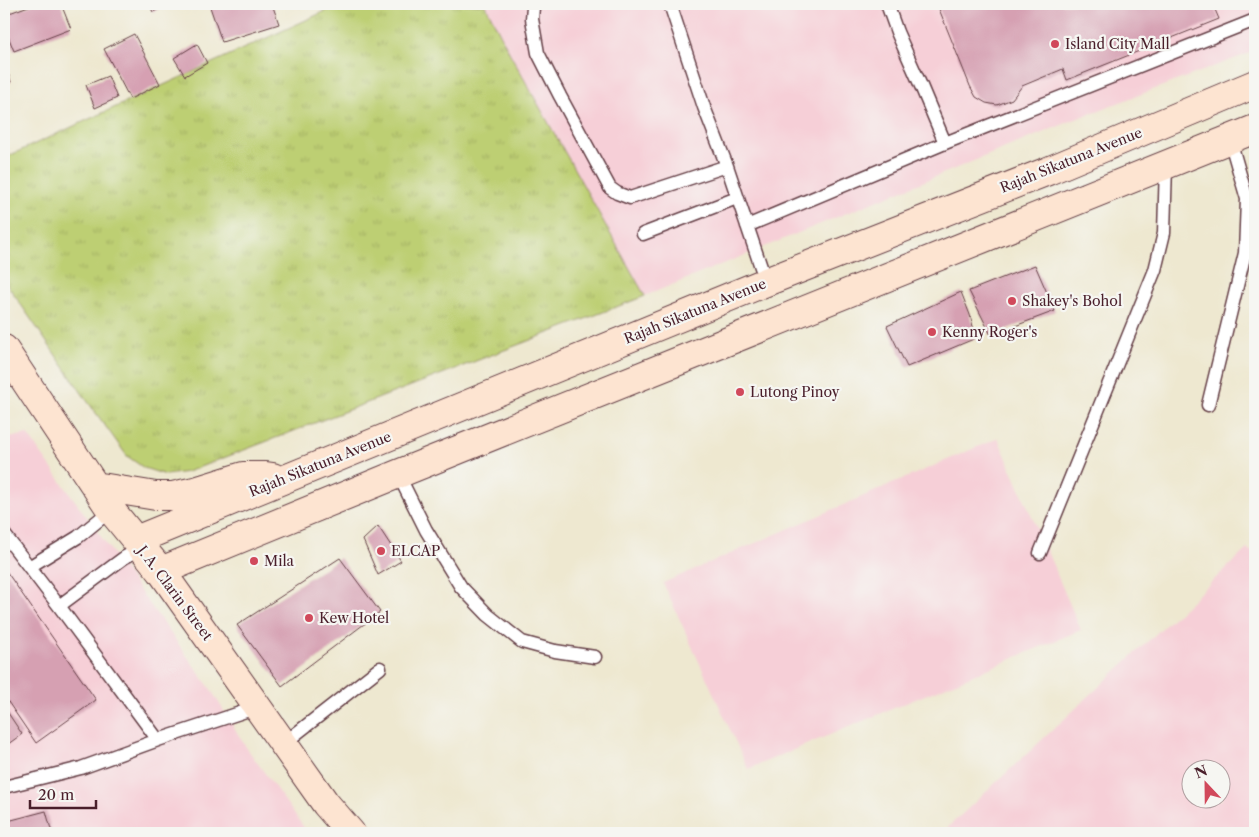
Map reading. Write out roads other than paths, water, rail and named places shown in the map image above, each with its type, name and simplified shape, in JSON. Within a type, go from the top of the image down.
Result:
[{"type":"main road","name":"Rajah Sikatuna Avenue","points":[[139,544],[284,479],[766,282],[1048,171],[1255,84]]},
{"type":"main road","points":[[161,571],[1255,129]]},
{"type":"main road","points":[[643,332],[661,368]]},
{"type":"main road","name":"J. A. Clarin Street","points":[[4,349],[111,510],[161,571],[326,804],[351,833]]},
{"type":"main road","points":[[96,486],[156,496],[173,496],[243,476],[266,476],[284,479]]},
{"type":"lane","points":[[535,4],[532,20],[538,52],[610,188],[630,198],[727,166]]},
{"type":"lane","points":[[670,4],[766,282]]},
{"type":"lane","points":[[887,4],[945,144]]},
{"type":"lane","points":[[747,226],[945,144],[1255,20]]},
{"type":"lane","points":[[1208,405],[1245,254],[1247,199],[1230,140]]},
{"type":"lane","points":[[1040,553],[1155,270],[1164,233],[1166,165]]},
{"type":"lane","points":[[643,234],[738,198]]},
{"type":"lane","points":[[398,474],[426,530],[461,587],[488,615],[522,642],[555,651],[595,657]]},
{"type":"lane","points":[[29,567],[78,538],[111,510]]},
{"type":"lane","points":[[4,534],[158,740]]},
{"type":"lane","points":[[59,606],[125,557],[139,544]]},
{"type":"lane","points":[[283,744],[380,668]]},
{"type":"lane","points":[[4,787],[81,768],[258,707]]},
{"type":"place","name":"Island City Mall","points":[[1055,44]]},
{"type":"place","name":"Shakey's Bohol","points":[[1012,301]]},
{"type":"place","name":"Kenny Roger's","points":[[932,332]]},
{"type":"place","name":"Lutong Pinoy","points":[[740,392]]},
{"type":"place","name":"ELCAP","points":[[381,551]]},
{"type":"place","name":"Mila","points":[[254,561]]},
{"type":"place","name":"Kew Hotel","points":[[309,618]]}]
